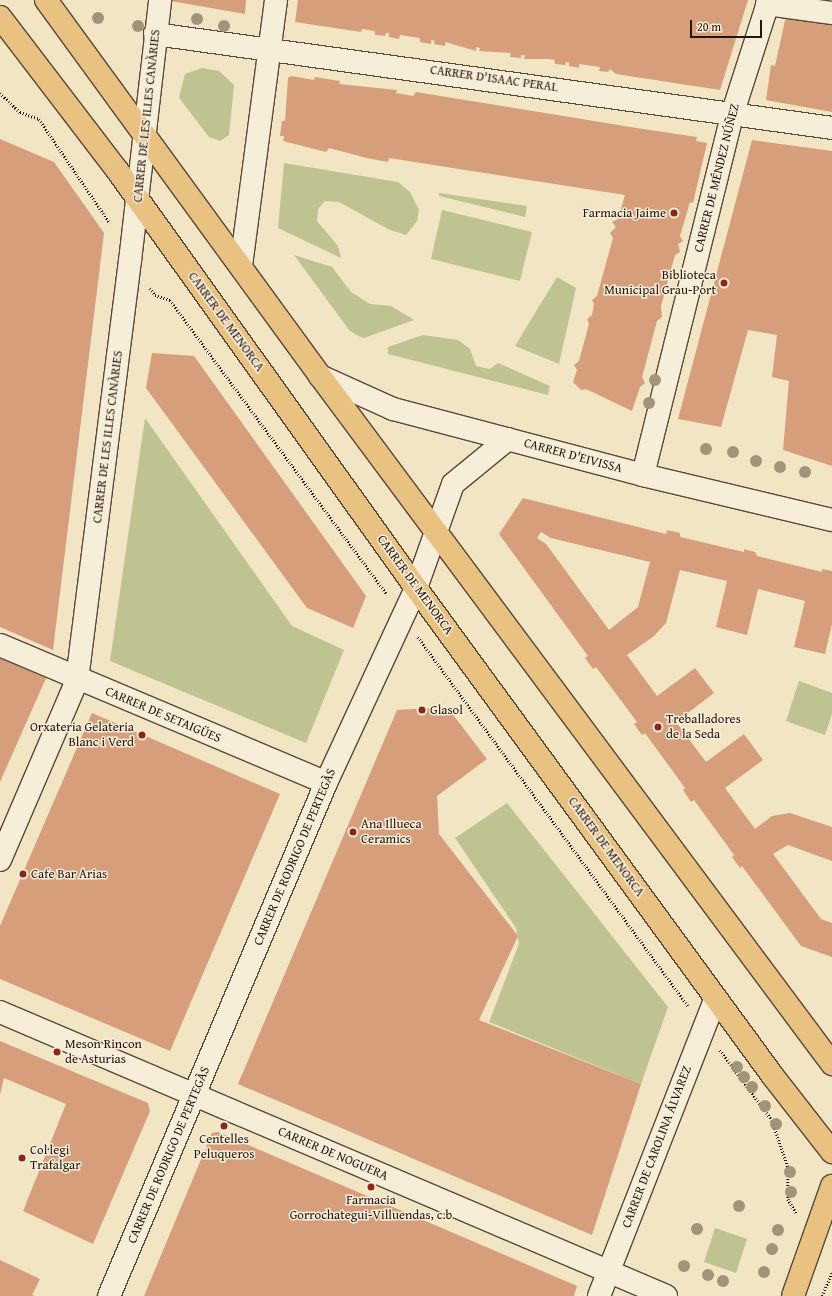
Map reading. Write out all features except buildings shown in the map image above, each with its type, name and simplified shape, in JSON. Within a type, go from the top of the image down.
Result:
[{"type":"main road","points":[[46,0],[145,132],[320,376],[435,528],[832,1064]]},
{"type":"main road","name":"CARRER DE MENORCA","points":[[0,17],[138,199],[416,588],[716,998],[832,1152]]},
{"type":"main road","points":[[793,1296],[832,1186]]},
{"type":"street","name":"CARRER DE LES ILLES CANÀRIES","points":[[0,860],[78,680],[138,199],[155,34],[160,0]]},
{"type":"street","points":[[241,266],[276,0]]},
{"type":"street","points":[[768,2],[832,14]]},
{"type":"street","name":"CARRER DE MÉNDEZ NÚÑEZ","points":[[643,475],[733,112],[768,2]]},
{"type":"street","name":"CARRER D'ISAAC PERAL","points":[[155,34],[270,48],[733,112],[832,128]]},
{"type":"street","name":"CARRER D'EIVISSA","points":[[320,376],[393,409],[643,475],[832,520]]},
{"type":"street","name":"CARRER DE RODRIGO DE PERTEGÀS","points":[[109,1296],[326,783],[416,588],[435,528],[453,484],[508,439]]},
{"type":"street","name":"CARRER DE SETAIGÜES","points":[[0,645],[78,680],[326,783]]},
{"type":"street","name":"CARRER DE CAROLINA ÁLVAREZ","points":[[600,1296],[608,1271],[716,998]]},
{"type":"street","name":"CARRER DE NOGUERA","points":[[0,1012],[666,1296]]},
{"type":"path","points":[[0,93],[20,112],[39,119],[112,225]]},
{"type":"path","points":[[155,295],[170,300],[392,600]]},
{"type":"path","points":[[420,639],[688,1006]]},
{"type":"path","points":[[720,1050],[777,1131],[788,1167],[791,1208]]},
{"type":"path","points":[[822,1296],[832,1272]]},
{"type":"green space","points":[[202,68],[219,71],[234,85],[229,135],[220,141],[209,137],[179,98],[185,74]]},
{"type":"green space","points":[[284,163],[398,182],[410,192],[419,210],[417,221],[406,235],[390,230],[339,202],[325,201],[318,209],[317,221],[338,246],[341,258],[278,228]]},
{"type":"green space","points":[[439,193],[527,206],[525,217],[439,196]]},
{"type":"green space","points":[[442,210],[532,232],[520,281],[431,259]]},
{"type":"green space","points":[[294,255],[332,267],[351,292],[370,304],[391,306],[414,320],[364,338],[356,335],[349,330]]},
{"type":"green space","points":[[557,277],[576,288],[559,364],[515,346]]},
{"type":"green space","points":[[423,335],[458,340],[470,349],[476,366],[490,369],[498,363],[550,386],[548,395],[388,354],[388,347]]},
{"type":"green space","points":[[145,418],[292,626],[344,650],[306,743],[110,661]]},
{"type":"green space","points":[[799,681],[832,693],[832,714],[825,735],[786,721]]},
{"type":"green space","points":[[507,803],[668,1007],[641,1084],[489,1022],[519,944],[516,928],[455,838]]},
{"type":"green space","points":[[715,1228],[747,1239],[736,1273],[704,1262]]},
{"type":"place","name":"Farmacia Jaime","points":[[674,213]]},
{"type":"place","name":"Biblioteca Municipal Grau-Port","points":[[724,283]]},
{"type":"place","name":"Glasol","points":[[422,710]]},
{"type":"place","name":"Treballadores de la Seda","points":[[658,727]]},
{"type":"place","name":"Orxateria Gelateria Blanc i Verd","points":[[142,735]]},
{"type":"place","name":"Ana Illueca Ceramics","points":[[353,832]]},
{"type":"place","name":"Cafe Bar Arias","points":[[23,874]]},
{"type":"place","name":"Meson Rincon de Asturias","points":[[57,1052]]},
{"type":"place","name":"Centelles Peluqueros","points":[[224,1126]]},
{"type":"place","name":"Col·legi Trafalgar","points":[[22,1158]]},
{"type":"place","name":"Farmacia Gorrochategui-Villuendas, c.b","points":[[371,1187]]}]
